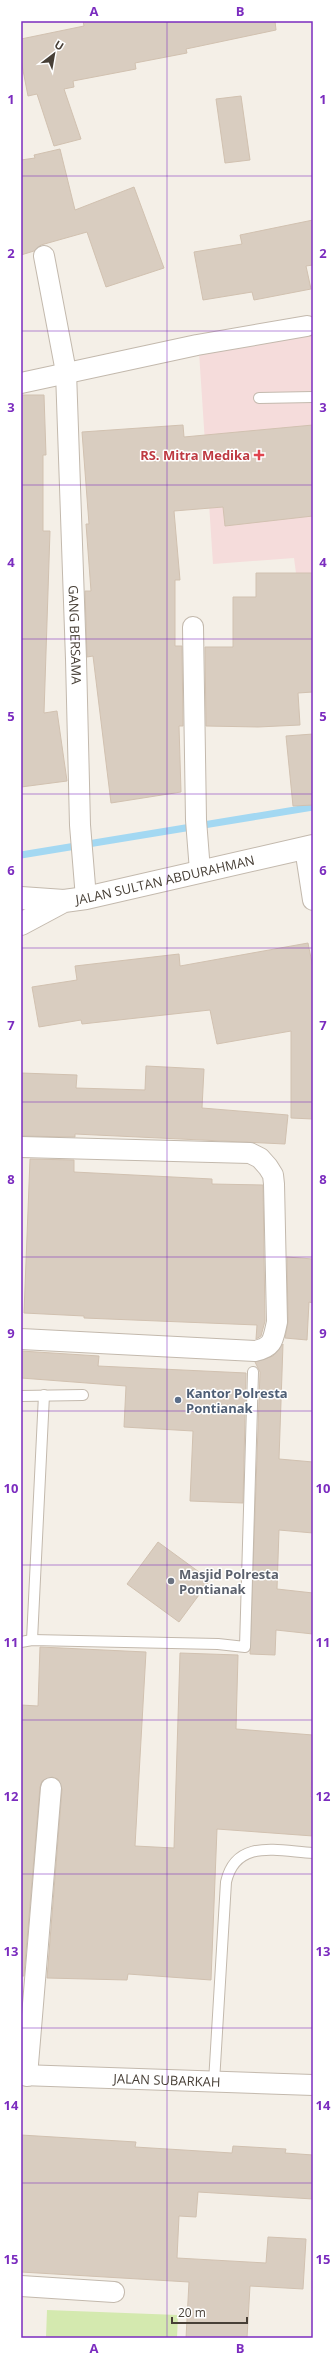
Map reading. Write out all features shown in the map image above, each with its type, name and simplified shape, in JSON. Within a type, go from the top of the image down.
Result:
[{"type":"street","name":"GANG BERSAMA","points":[[44,256],[66,372],[80,825],[86,898]]},
{"type":"street","points":[[21,383],[66,372],[197,345],[307,326]]},
{"type":"street","points":[[193,627],[197,826],[200,871]]},
{"type":"street","points":[[309,847],[313,900]]},
{"type":"street","name":"JALAN SULTAN ABDURAHMAN","points":[[21,924],[64,901],[86,898],[309,847]]},
{"type":"street","points":[[21,898],[64,901]]},
{"type":"street","points":[[21,1147],[215,1150],[250,1152],[260,1158],[273,1175],[274,1184],[277,1322],[273,1341],[266,1349],[255,1351],[21,1339]]},
{"type":"street","points":[[24,2076],[51,1788]]},
{"type":"street","name":"JALAN SUBARKAH","points":[[24,2076],[313,2085]]},
{"type":"street","points":[[21,2286],[114,2292]]},
{"type":"lane","points":[[259,398],[313,397]]},
{"type":"lane","points":[[21,1642],[32,1640],[218,1644],[245,1647],[253,1372]]},
{"type":"lane","points":[[32,1640],[44,1395]]},
{"type":"lane","points":[[21,1396],[83,1395]]},
{"type":"lane","points":[[214,2082],[226,1882],[229,1869],[237,1859],[256,1849],[313,1853]]},
{"type":"shaded area","name":"RS. Mitra Medika","points":[[313,334],[313,703],[294,558],[213,564],[199,352]]},
{"type":"green space","points":[[47,2310],[178,2315],[177,2338],[46,2338]]},
{"type":"building","points":[[83,21],[275,21],[276,30],[186,49],[187,53],[135,63],[136,69],[73,81],[74,87],[64,89],[81,139],[54,146],[37,94],[28,96],[21,60],[21,39],[84,26]]},
{"type":"building","points":[[241,96],[250,160],[225,163],[216,99]]},
{"type":"building","points":[[60,149],[75,210],[134,187],[164,268],[106,287],[87,232],[41,245],[34,251],[21,255],[21,160],[35,158],[34,155]]},
{"type":"building","points":[[313,220],[313,265],[306,266],[311,289],[254,300],[252,292],[203,300],[194,252],[242,244],[240,235]]},
{"type":"building","points":[[21,395],[44,395],[46,455],[43,455],[43,531],[50,531],[44,713],[57,711],[67,781],[21,787]]},
{"type":"building","points":[[183,425],[184,437],[313,425],[313,516],[225,526],[223,507],[174,511],[180,580],[175,580],[175,646],[182,646],[183,726],[179,726],[181,792],[111,803],[93,656],[87,657],[85,591],[91,591],[86,524],[89,524],[82,432]]},
{"type":"building","points":[[256,573],[313,573],[313,692],[298,693],[300,725],[258,727],[206,726],[205,647],[233,647],[233,597],[256,597]]},
{"type":"building","points":[[313,734],[313,805],[293,806],[286,736]]},
{"type":"building","points":[[308,943],[313,968],[313,1119],[291,1118],[291,1031],[217,1044],[210,1010],[82,1024],[81,1020],[39,1027],[32,987],[77,980],[75,966],[179,954],[180,966]]},
{"type":"building","points":[[146,1066],[204,1069],[202,1108],[288,1115],[285,1144],[75,1134],[75,1137],[21,1136],[21,1073],[77,1075],[76,1088],[145,1090]]},
{"type":"building","points":[[30,1159],[74,1160],[74,1172],[212,1179],[212,1184],[263,1185],[265,1321],[261,1336],[256,1339],[257,1325],[84,1318],[84,1316],[24,1313]]},
{"type":"building","points":[[287,1257],[313,1259],[313,1303],[309,1302],[307,1340],[285,1338],[288,1322]]},
{"type":"building","points":[[283,1344],[279,1459],[313,1462],[313,1533],[279,1530],[277,1589],[313,1593],[313,1634],[276,1630],[275,1655],[250,1654],[260,1372],[255,1362],[273,1356]]},
{"type":"building","points":[[21,1351],[99,1356],[98,1366],[246,1373],[243,1503],[190,1501],[193,1431],[124,1427],[126,1386],[21,1378]]},
{"type":"building","points":[[158,1542],[210,1580],[179,1622],[127,1584]]},
{"type":"building","points":[[40,1647],[146,1652],[135,1846],[174,1848],[180,1653],[238,1655],[236,1729],[313,1735],[311,1797],[313,1797],[313,1836],[217,1829],[211,1980],[128,1974],[127,1980],[47,1978],[62,1789],[58,1779],[52,1777],[42,1781],[40,1787],[24,1976],[21,1976],[21,1705],[38,1706]]},
{"type":"building","points":[[21,2135],[136,2142],[135,2147],[232,2153],[233,2146],[286,2149],[285,2153],[313,2155],[313,2199],[198,2192],[196,2217],[179,2216],[177,2258],[266,2263],[268,2237],[306,2239],[303,2289],[250,2286],[247,2338],[186,2338],[189,2282],[21,2272]]},
{"type":"waterway","points":[[21,855],[313,807]]},
{"type":"place","name":"RS. Mitra Medika","points":[[259,455]]},
{"type":"place","name":"Kantor Polresta Pontianak","points":[[178,1400]]},
{"type":"place","name":"Masjid Polresta Pontianak","points":[[171,1581]]}]
